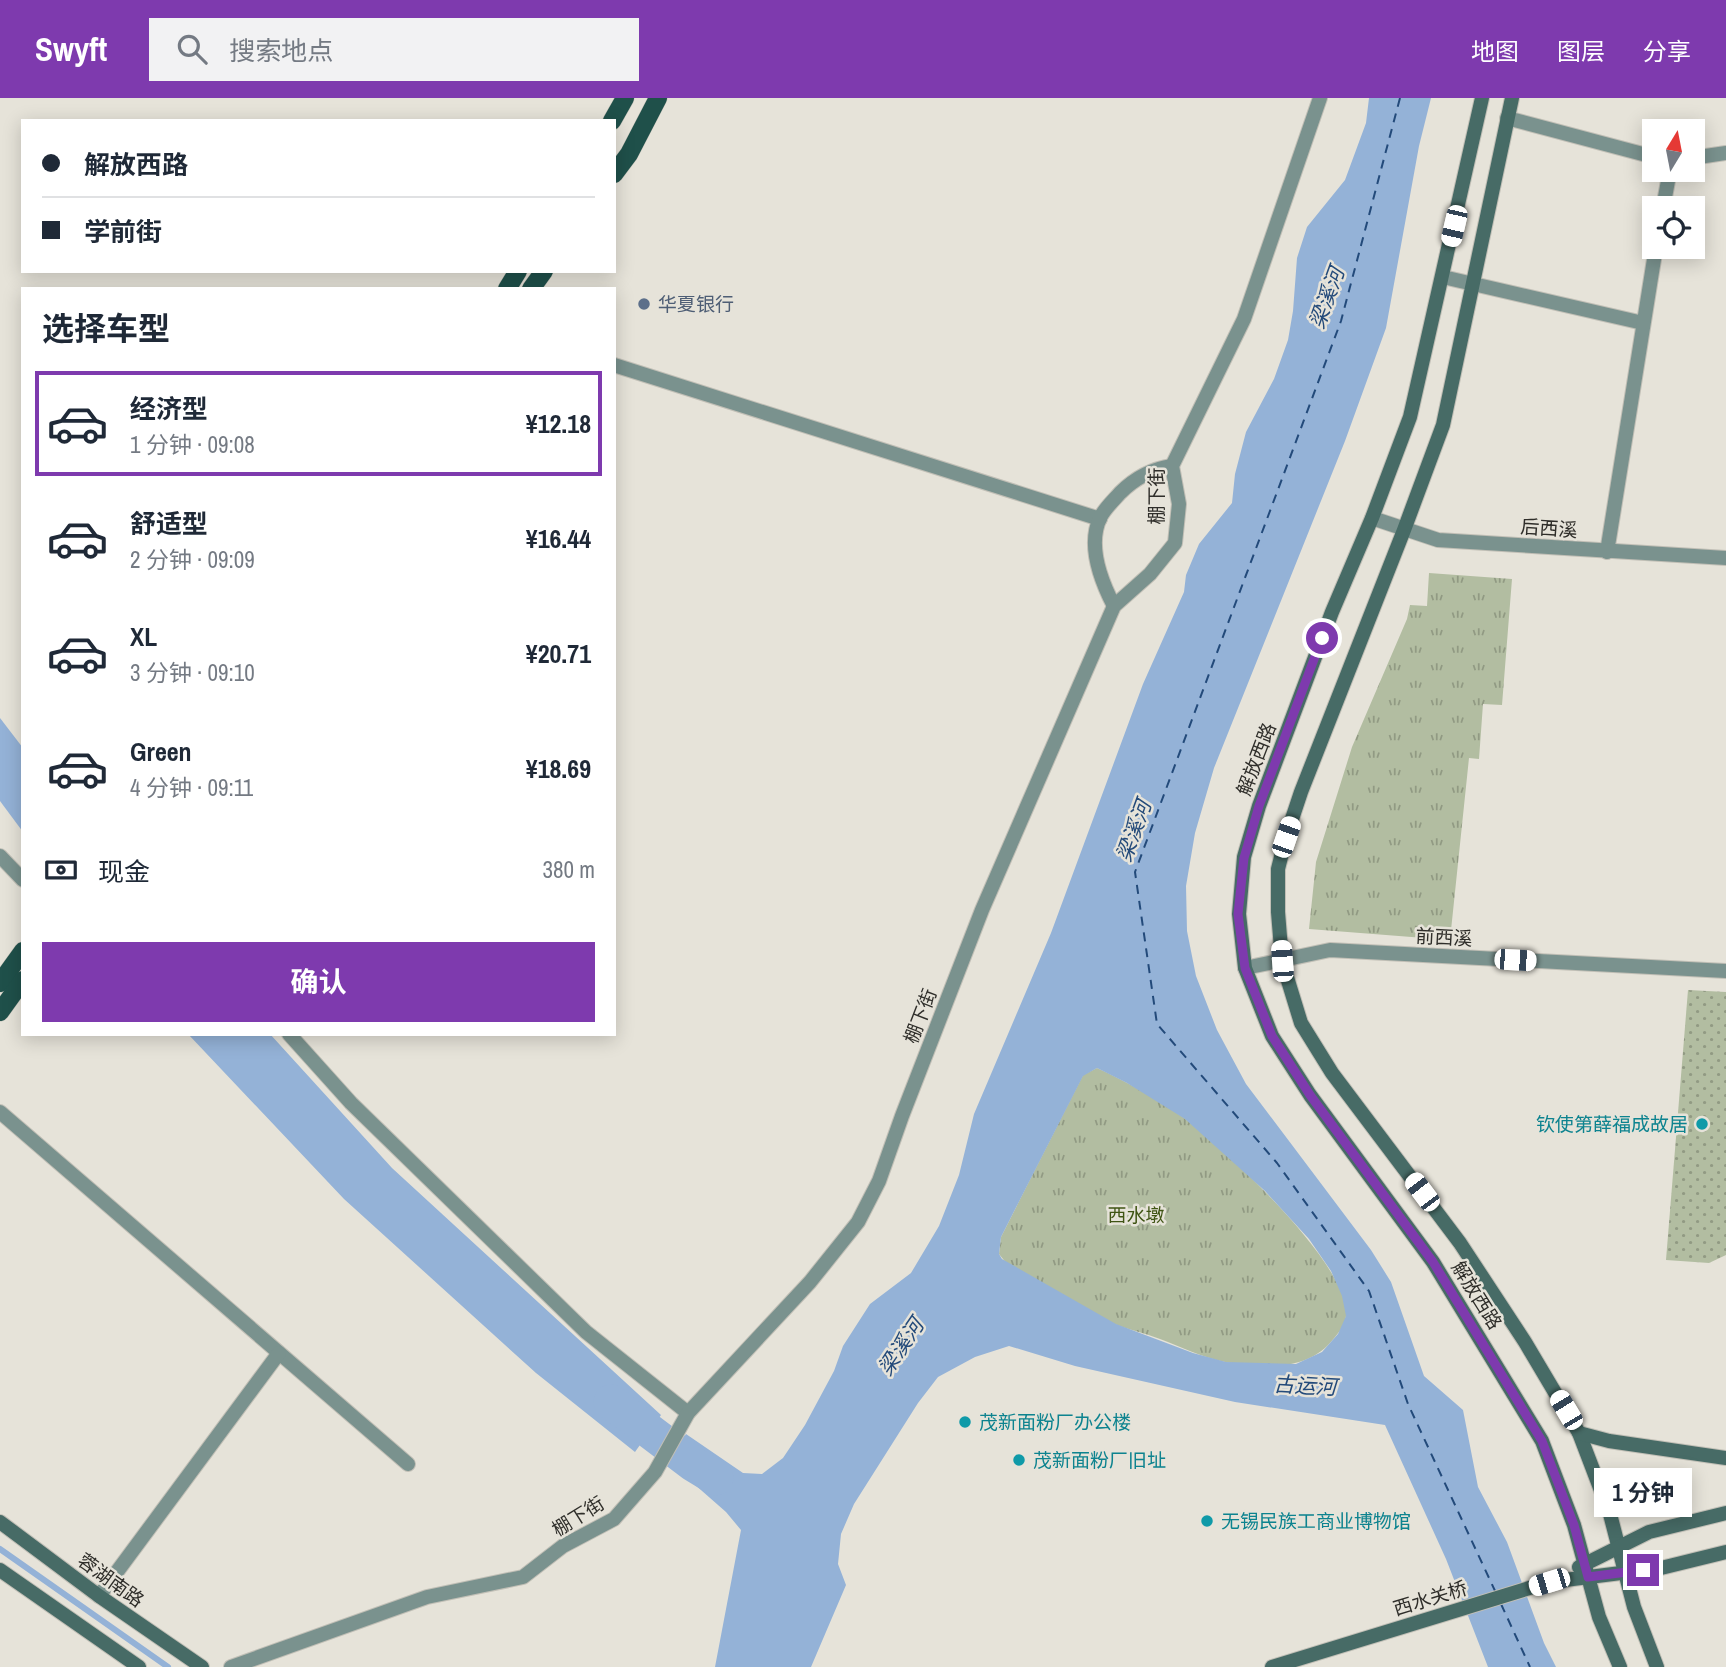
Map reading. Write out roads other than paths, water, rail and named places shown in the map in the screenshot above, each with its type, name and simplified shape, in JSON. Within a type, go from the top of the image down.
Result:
[{"type":"main road","points":[[613,119],[625,98]]},
{"type":"main road","points":[[616,171],[629,154],[658,98]]},
{"type":"main road","name":"解放西路","points":[[1482,98],[1410,417],[1259,806],[1244,858],[1238,914],[1245,968],[1272,1036],[1310,1095],[1433,1262],[1542,1441],[1574,1525],[1599,1617],[1620,1667]]},
{"type":"main road","name":"解放西路","points":[[1512,98],[1443,425],[1286,837],[1278,869],[1282,961],[1301,1023],[1332,1073],[1460,1243],[1525,1342],[1579,1433],[1610,1514],[1634,1607],[1657,1667]]},
{"type":"main road","points":[[0,982],[21,954]]},
{"type":"main road","points":[[0,1012],[21,983]]},
{"type":"main road","points":[[1579,1433],[1609,1441],[1726,1458]]},
{"type":"main road","points":[[1587,1571],[1619,1547],[1650,1532],[1726,1513]]},
{"type":"main road","name":"蓉湖南路","points":[[0,1522],[99,1596],[202,1667]]},
{"type":"main road","name":"西水关桥","points":[[1272,1667],[1587,1571],[1625,1573],[1661,1568],[1726,1552]]},
{"type":"main road","points":[[0,1570],[139,1667]]},
{"type":"street","name":"棚下街","points":[[231,1667],[426,1597],[523,1577],[563,1546],[614,1519],[655,1472],[688,1413],[810,1282],[858,1222],[879,1181],[982,910],[1114,607],[1150,574],[1175,543],[1178,504],[1172,466],[1244,319],[1320,98]]},
{"type":"street","points":[[1507,118],[1642,154]]},
{"type":"street","points":[[1705,156],[1726,153]]},
{"type":"street","points":[[1607,552],[1654,259]]},
{"type":"street","points":[[1443,277],[1643,323]]},
{"type":"street","points":[[616,366],[1100,519]]},
{"type":"street","points":[[1114,607],[1098,568],[1095,543],[1100,519],[1128,485],[1153,469],[1172,466]]},
{"type":"street","name":"后西溪","points":[[1372,518],[1438,540],[1726,558]]},
{"type":"street","points":[[0,856],[21,878]]},
{"type":"street","name":"前西溪","points":[[1245,968],[1330,950],[1726,971]]},
{"type":"street","points":[[291,1036],[351,1102],[586,1332],[688,1413]]},
{"type":"street","points":[[0,1112],[408,1464]]},
{"type":"street","points":[[99,1596],[279,1353]]},
{"type":"water","points":[[1369,98],[1431,98],[1419,146],[1386,328],[1345,441],[1214,768],[1195,833],[1186,886],[1187,931],[1196,976],[1217,1030],[1246,1084],[1371,1250],[1391,1282],[1424,1376],[1463,1410],[1478,1487],[1507,1542],[1544,1643],[1556,1667],[1488,1667],[1446,1559],[1385,1425],[1235,1402],[1075,1366],[1009,1346],[975,1357],[938,1377],[918,1403],[854,1504],[841,1534],[838,1564],[846,1585],[811,1667],[715,1667],[741,1530],[726,1512],[669,1462],[686,1434],[743,1473],[762,1474],[783,1458],[805,1425],[834,1371],[843,1346],[870,1304],[911,1273],[939,1226],[959,1175],[974,1114],[1051,933],[1143,684],[1184,592],[1186,575],[1199,544],[1232,503],[1235,474],[1246,432],[1274,379],[1288,340],[1297,258],[1307,227],[1345,180],[1366,123]],"holes":[[[1097,1068],[1185,1119],[1265,1191],[1309,1239],[1331,1271],[1342,1296],[1346,1316],[1338,1334],[1322,1352],[1296,1364],[1226,1362],[1193,1353],[1116,1324],[1002,1259],[999,1254],[1001,1237],[1083,1076]]]},
{"type":"water","points":[[0,718],[21,745],[21,829],[0,801]]},
{"type":"water","points":[[190,1036],[272,1036],[392,1168],[661,1415],[635,1452],[536,1373],[344,1199]]},
{"type":"waterway","points":[[611,1402],[693,1464],[716,1478]]},
{"type":"waterway","points":[[0,1549],[168,1667]]},
{"type":"place","name":"华夏银行","points":[[644,304]]},
{"type":"place","name":"钦使第薛福成故居","points":[[1702,1124]]},
{"type":"place","name":"茂新面粉厂办公楼","points":[[965,1422]]},
{"type":"place","name":"茂新面粉厂旧址","points":[[1019,1460]]},
{"type":"place","name":"无锡民族工商业博物馆","points":[[1207,1521]]},
{"type":"water label","name":"梁溪河","points":[[1327,298]]},
{"type":"water label","name":"梁溪河","points":[[1134,831]]},
{"type":"water label","name":"梁溪河","points":[[901,1347]]},
{"type":"water label","name":"古运河","points":[[1305,1386]]},
{"type":"park label","name":"西水墩","points":[[1136,1215]]}]
